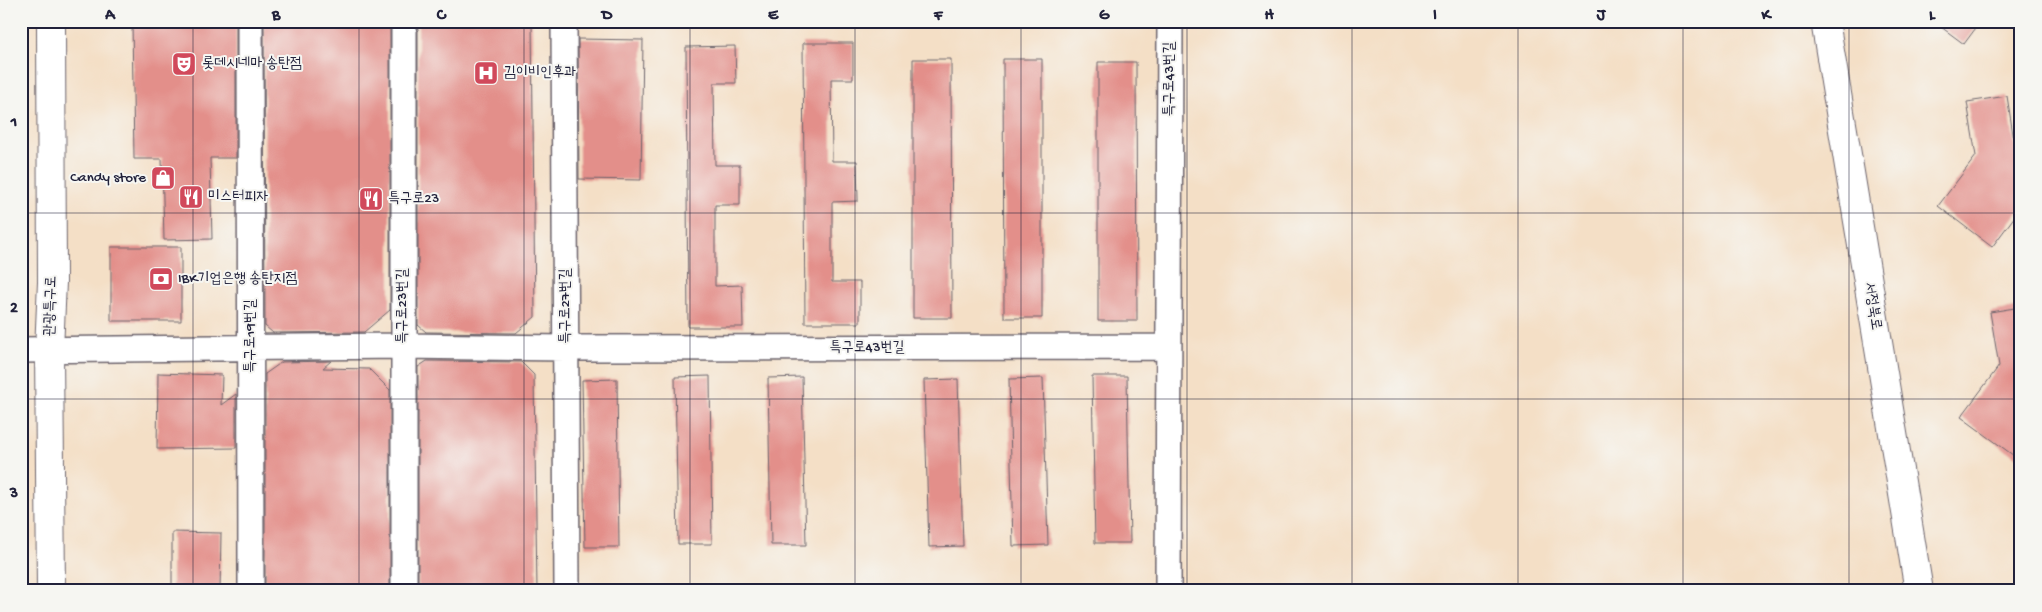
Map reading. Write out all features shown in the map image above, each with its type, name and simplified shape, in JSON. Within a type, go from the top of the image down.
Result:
[{"type":"street","name":"관광특구로","points":[[51,21],[52,282],[49,350],[51,591]]},
{"type":"street","name":"특구로19번길","points":[[250,21],[251,591]]},
{"type":"street","name":"특구로23번길","points":[[404,21],[404,591]]},
{"type":"street","name":"특구로27번길","points":[[564,21],[567,591]]},
{"type":"street","name":"특구로43번길","points":[[1168,591],[1170,21]]},
{"type":"street","name":"서정북로","points":[[1825,21],[1919,591]]},
{"type":"street","name":"특구로43번길","points":[[21,350],[403,346],[566,348],[1168,347]]},
{"type":"building","points":[[132,21],[236,21],[236,158],[210,158],[212,239],[164,240],[162,159],[134,159]]},
{"type":"building","points":[[264,21],[390,21],[390,310],[364,332],[273,333],[265,326]]},
{"type":"building","points":[[418,21],[532,21],[535,317],[516,333],[426,332],[418,325]]},
{"type":"building","points":[[1933,21],[1981,21],[1964,44]]},
{"type":"building","points":[[578,39],[643,40],[641,180],[579,179]]},
{"type":"building","points":[[803,43],[853,43],[853,79],[831,79],[832,161],[857,161],[858,201],[832,202],[832,282],[860,282],[860,323],[805,323]]},
{"type":"building","points":[[735,46],[736,83],[714,83],[715,165],[740,165],[740,205],[715,205],[715,286],[742,285],[743,327],[688,327],[686,47]]},
{"type":"building","points":[[913,59],[951,59],[952,318],[913,318]]},
{"type":"building","points":[[1003,59],[1042,59],[1042,318],[1004,318]]},
{"type":"building","points":[[1098,62],[1136,62],[1137,321],[1098,321]]},
{"type":"building","points":[[2007,96],[2017,160],[2021,159],[2021,208],[1992,247],[1938,206],[1976,156],[1967,102]]},
{"type":"building","points":[[111,247],[181,247],[181,321],[111,321]]},
{"type":"building","points":[[2021,307],[2021,461],[1961,417],[1999,366],[1990,312]]},
{"type":"building","points":[[331,361],[323,368],[369,369],[390,390],[390,591],[265,591],[265,374],[282,362]]},
{"type":"building","points":[[427,361],[521,362],[534,375],[537,591],[418,591],[418,367]]},
{"type":"building","points":[[158,373],[222,375],[221,405],[236,394],[236,448],[157,449]]},
{"type":"building","points":[[710,376],[712,544],[678,544],[675,377]]},
{"type":"building","points":[[1092,376],[1127,376],[1130,543],[1095,543]]},
{"type":"building","points":[[802,377],[806,545],[771,545],[768,378]]},
{"type":"building","points":[[1043,378],[1048,545],[1013,546],[1009,379]]},
{"type":"building","points":[[617,379],[619,547],[585,547],[582,380]]},
{"type":"building","points":[[958,379],[963,546],[929,547],[924,380]]},
{"type":"building","points":[[172,532],[221,533],[220,591],[172,591]]},
{"type":"place","name":"롯데시네마 송탄점","points":[[184,64]]},
{"type":"place","name":"김이비인후과","points":[[486,73]]},
{"type":"place","name":"Candy store","points":[[163,178]]},
{"type":"place","name":"미스터피자","points":[[191,197]]},
{"type":"place","name":"특구로23","points":[[371,199]]},
{"type":"place","name":"IBK기업은행 송탄지점","points":[[161,279]]}]
